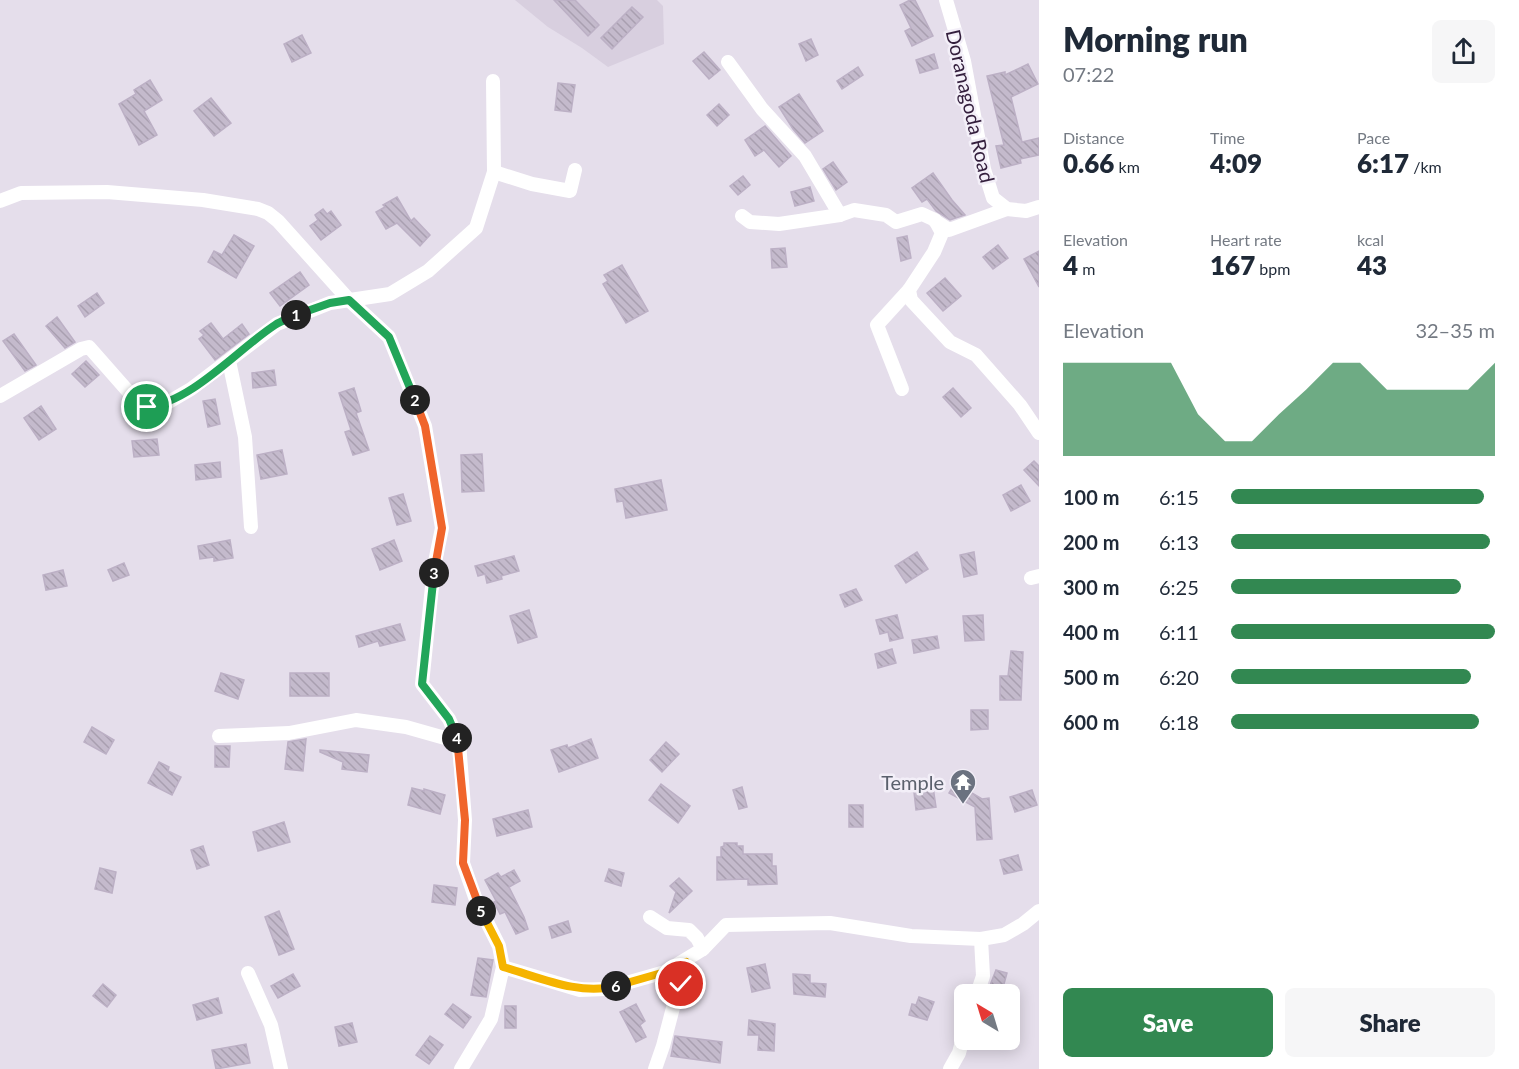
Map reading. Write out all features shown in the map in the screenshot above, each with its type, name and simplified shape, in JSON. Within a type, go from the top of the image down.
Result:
[{"type":"street","name":"Doranagoda Road","points":[[946,0],[964,61],[984,169],[993,198],[1007,209]]},
{"type":"street","points":[[728,62],[762,109],[805,156],[840,215]]},
{"type":"street","points":[[0,396],[81,349],[89,347],[133,397],[147,407],[162,405],[181,395],[230,361],[277,324],[317,307],[390,294],[436,264],[476,228],[494,172],[493,81]]},
{"type":"street","points":[[494,172],[532,184],[570,191],[575,170]]},
{"type":"street","points":[[0,201],[21,193],[108,192],[203,200],[258,209],[278,221],[349,300],[389,337],[425,426],[442,528],[434,567],[422,684],[449,719],[459,742],[465,820],[463,863],[476,900],[499,946],[503,967],[492,1019],[461,1069]]},
{"type":"street","points":[[742,216],[750,222],[779,224],[840,215],[854,210],[886,215],[896,222],[922,214],[935,220],[949,231],[1007,209],[1026,211],[1039,207]]},
{"type":"street","points":[[902,389],[877,325],[909,290],[934,252],[942,233],[935,220]]},
{"type":"street","points":[[909,290],[911,300],[950,342],[976,355],[1020,405],[1039,433]]},
{"type":"street","points":[[230,361],[245,437],[251,527]]},
{"type":"street","points":[[219,736],[289,733],[356,720],[406,727],[459,742]]},
{"type":"street","points":[[503,967],[580,990],[605,989],[665,972],[686,962],[703,949],[726,925],[830,923],[911,936],[981,939],[1004,935],[1023,924],[1039,910]]},
{"type":"street","points":[[650,917],[667,928],[689,930],[703,949]]},
{"type":"street","points":[[980,984],[983,976],[981,939]]},
{"type":"street","points":[[655,1069],[686,962]]},
{"type":"street","points":[[248,973],[271,1025],[281,1069]]},
{"type":"street","points":[[950,1069],[960,1050]]},
{"type":"shaded area","points":[[515,0],[657,0],[663,6],[664,44],[608,67],[548,27]]},
{"type":"building","points":[[554,0],[575,0],[599,25],[588,36]]},
{"type":"building","points":[[915,0],[933,36],[912,46],[905,31],[911,28],[900,5]]},
{"type":"building","points":[[632,7],[643,17],[612,49],[601,38]]},
{"type":"building","points":[[302,35],[311,53],[292,62],[284,44]]},
{"type":"building","points":[[811,39],[818,55],[806,61],[799,44]]},
{"type":"building","points":[[704,52],[720,70],[709,79],[693,61]]},
{"type":"building","points":[[934,54],[938,68],[920,73],[916,60]]},
{"type":"building","points":[[1028,64],[1038,84],[1011,97],[1022,142],[1039,138],[1039,155],[1020,159],[1021,163],[1001,168],[996,146],[1004,145],[987,76],[1005,72],[1005,75]]},
{"type":"building","points":[[858,67],[863,75],[842,89],[837,81]]},
{"type":"building","points":[[150,80],[162,100],[144,111],[157,135],[139,145],[119,104],[136,94],[134,90]]},
{"type":"building","points":[[558,83],[575,85],[571,112],[555,110]]},
{"type":"building","points":[[799,94],[823,131],[805,143],[779,107]]},
{"type":"building","points":[[211,98],[231,123],[214,136],[194,111]]},
{"type":"building","points":[[719,104],[729,115],[717,126],[707,115]]},
{"type":"building","points":[[765,126],[791,156],[779,167],[764,150],[755,156],[745,140]]},
{"type":"building","points":[[833,162],[847,182],[836,190],[823,169]]},
{"type":"building","points":[[933,173],[965,215],[950,220],[936,211],[927,199],[922,202],[912,188]]},
{"type":"building","points":[[743,176],[750,185],[738,195],[730,186]]},
{"type":"building","points":[[810,187],[814,201],[795,206],[791,192]]},
{"type":"building","points":[[397,197],[411,221],[414,218],[430,235],[420,246],[397,223],[386,229],[376,212]]},
{"type":"building","points":[[323,209],[327,214],[331,211],[341,225],[321,240],[310,226],[318,220],[315,215]]},
{"type":"building","points":[[234,235],[254,246],[236,278],[208,262],[214,251],[222,255]]},
{"type":"building","points":[[907,236],[911,258],[901,261],[897,238]]},
{"type":"building","points":[[998,245],[1008,258],[993,269],[983,257]]},
{"type":"building","points":[[785,248],[787,267],[772,268],[771,249]]},
{"type":"building","points":[[1039,251],[1039,287],[1024,259]]},
{"type":"building","points":[[622,265],[648,311],[626,323],[603,284],[608,281],[604,275]]},
{"type":"building","points":[[300,272],[309,285],[280,306],[270,293]]},
{"type":"building","points":[[945,278],[961,296],[943,311],[927,293]]},
{"type":"building","points":[[97,293],[104,303],[85,317],[78,306]]},
{"type":"building","points":[[57,317],[75,342],[65,348],[46,326]]},
{"type":"building","points":[[211,323],[223,339],[242,324],[249,334],[215,360],[199,339],[204,335],[200,331]]},
{"type":"building","points":[[14,334],[36,365],[25,371],[3,341]]},
{"type":"building","points":[[86,361],[99,375],[85,387],[72,374]]},
{"type":"building","points":[[274,370],[276,385],[253,388],[252,373]]},
{"type":"building","points":[[354,388],[361,411],[356,413],[369,450],[353,455],[345,432],[351,430],[339,393]]},
{"type":"building","points":[[953,388],[971,408],[961,417],[943,397]]},
{"type":"building","points":[[215,399],[220,424],[208,427],[203,401]]},
{"type":"building","points":[[41,406],[56,429],[39,440],[24,418]]},
{"type":"building","points":[[157,439],[159,455],[134,457],[132,441]]},
{"type":"building","points":[[282,450],[287,474],[261,479],[257,455]]},
{"type":"building","points":[[482,454],[484,491],[462,492],[461,455]]},
{"type":"building","points":[[1034,461],[1039,466],[1039,486],[1024,470]]},
{"type":"building","points":[[220,462],[221,477],[196,480],[195,465]]},
{"type":"building","points":[[661,480],[667,510],[626,518],[623,501],[617,502],[615,489]]},
{"type":"building","points":[[1021,485],[1030,501],[1011,511],[1003,495]]},
{"type":"building","points":[[403,494],[411,521],[397,525],[389,498]]},
{"type":"building","points":[[230,540],[233,558],[214,561],[214,557],[200,559],[198,546]]},
{"type":"building","points":[[394,540],[402,561],[380,570],[372,549]]},
{"type":"building","points":[[917,552],[928,569],[906,583],[895,566]]},
{"type":"building","points":[[974,552],[977,574],[964,577],[960,555]]},
{"type":"building","points":[[514,556],[519,571],[487,583],[485,574],[478,576],[475,566]]},
{"type":"building","points":[[124,563],[129,575],[113,581],[108,570]]},
{"type":"building","points":[[63,570],[67,586],[46,590],[43,575]]},
{"type":"building","points":[[856,589],[862,600],[845,607],[840,595]]},
{"type":"building","points":[[529,610],[537,637],[518,643],[510,616]]},
{"type":"building","points":[[897,615],[903,638],[890,641],[888,632],[880,634],[876,620]]},
{"type":"building","points":[[983,615],[984,640],[965,641],[963,616]]},
{"type":"building","points":[[400,624],[405,640],[380,646],[378,641],[359,647],[356,636]]},
{"type":"building","points":[[937,636],[939,648],[914,653],[912,640]]},
{"type":"building","points":[[892,649],[896,663],[878,668],[875,654]]},
{"type":"building","points":[[1011,651],[1023,652],[1021,700],[1000,700],[1000,676],[1008,676]]},
{"type":"building","points":[[221,673],[244,680],[238,699],[215,691]]},
{"type":"building","points":[[290,673],[329,673],[329,696],[290,696]]},
{"type":"building","points":[[971,710],[988,710],[988,729],[971,730]]},
{"type":"building","points":[[92,727],[114,740],[106,754],[84,742]]},
{"type":"building","points":[[306,739],[303,771],[285,769],[288,742]]},
{"type":"building","points":[[591,739],[598,758],[559,772],[551,750],[567,745],[568,748]]},
{"type":"building","points":[[666,742],[679,754],[662,772],[650,760]]},
{"type":"building","points":[[215,746],[230,746],[229,767],[215,767]]},
{"type":"building","points":[[320,750],[369,755],[367,772],[342,769],[343,762]]},
{"type":"building","points":[[159,762],[169,767],[168,771],[181,777],[172,795],[148,783]]},
{"type":"building","points":[[932,780],[936,807],[916,810],[913,783]]},
{"type":"building","points":[[955,783],[982,799],[989,798],[992,839],[977,840],[975,807],[949,793]]},
{"type":"building","points":[[661,784],[690,806],[678,823],[649,800]]},
{"type":"building","points":[[742,787],[747,807],[739,809],[733,790]]},
{"type":"building","points":[[412,788],[445,795],[440,814],[408,805]]},
{"type":"building","points":[[1032,790],[1037,805],[1015,812],[1010,797]]},
{"type":"building","points":[[849,805],[863,805],[863,827],[849,827]]},
{"type":"building","points":[[528,810],[532,827],[497,836],[493,819]]},
{"type":"building","points":[[284,822],[290,842],[258,851],[253,832]]},
{"type":"building","points":[[724,843],[737,843],[737,846],[743,846],[743,854],[772,854],[772,866],[776,866],[777,884],[748,885],[748,879],[717,880],[717,857],[721,857],[721,847]]},
{"type":"building","points":[[203,846],[209,865],[197,869],[191,850]]},
{"type":"building","points":[[1018,855],[1022,870],[1004,874],[1000,860]]},
{"type":"building","points":[[100,868],[116,872],[112,893],[95,889]]},
{"type":"building","points":[[609,869],[624,873],[621,886],[605,881]]},
{"type":"building","points":[[514,870],[520,881],[509,887],[528,929],[516,934],[505,912],[500,914],[485,880],[498,873],[501,877]]},
{"type":"building","points":[[679,878],[692,891],[669,913],[676,892],[670,886]]},
{"type":"building","points":[[434,885],[457,888],[455,905],[432,902]]},
{"type":"building","points":[[279,911],[294,949],[279,955],[265,917]]},
{"type":"building","points":[[568,921],[571,932],[552,938],[549,927]]},
{"type":"building","points":[[478,958],[493,960],[486,997],[471,995]]},
{"type":"building","points":[[765,964],[770,988],[752,992],[747,968]]},
{"type":"building","points":[[996,970],[1007,973],[1004,984],[991,984]]},
{"type":"building","points":[[293,974],[300,986],[278,998],[271,986]]},
{"type":"building","points":[[793,974],[810,975],[810,983],[826,984],[825,997],[794,994]]},
{"type":"building","points":[[103,984],[116,995],[107,1007],[93,996]]},
{"type":"building","points":[[919,997],[934,1002],[927,1020],[909,1015],[912,1004],[916,1005]]},
{"type":"building","points":[[218,998],[222,1013],[197,1020],[193,1005]]},
{"type":"building","points":[[453,1004],[471,1017],[463,1028],[445,1014]]},
{"type":"building","points":[[636,1004],[645,1021],[640,1025],[646,1037],[636,1042],[620,1012]]},
{"type":"building","points":[[505,1006],[516,1006],[516,1028],[505,1028]]},
{"type":"building","points":[[749,1020],[775,1024],[774,1051],[758,1050],[759,1035],[748,1035]]},
{"type":"building","points":[[352,1023],[357,1042],[339,1046],[335,1027]]},
{"type":"building","points":[[430,1036],[443,1045],[429,1064],[416,1055]]},
{"type":"building","points":[[675,1036],[722,1042],[720,1063],[671,1056]]},
{"type":"building","points":[[246,1044],[250,1063],[216,1069],[212,1050]]},
{"type":"place","name":"Temple","points":[[963,805]]},
{"type":"route","points":[[147,407],[162,405],[191,389],[277,324],[330,303],[349,300],[389,337],[425,426],[442,528],[434,567],[422,684],[449,719],[459,742],[465,820],[463,863],[476,900],[499,946],[503,967],[580,990],[605,989],[665,972],[686,962],[681,984]]}]
